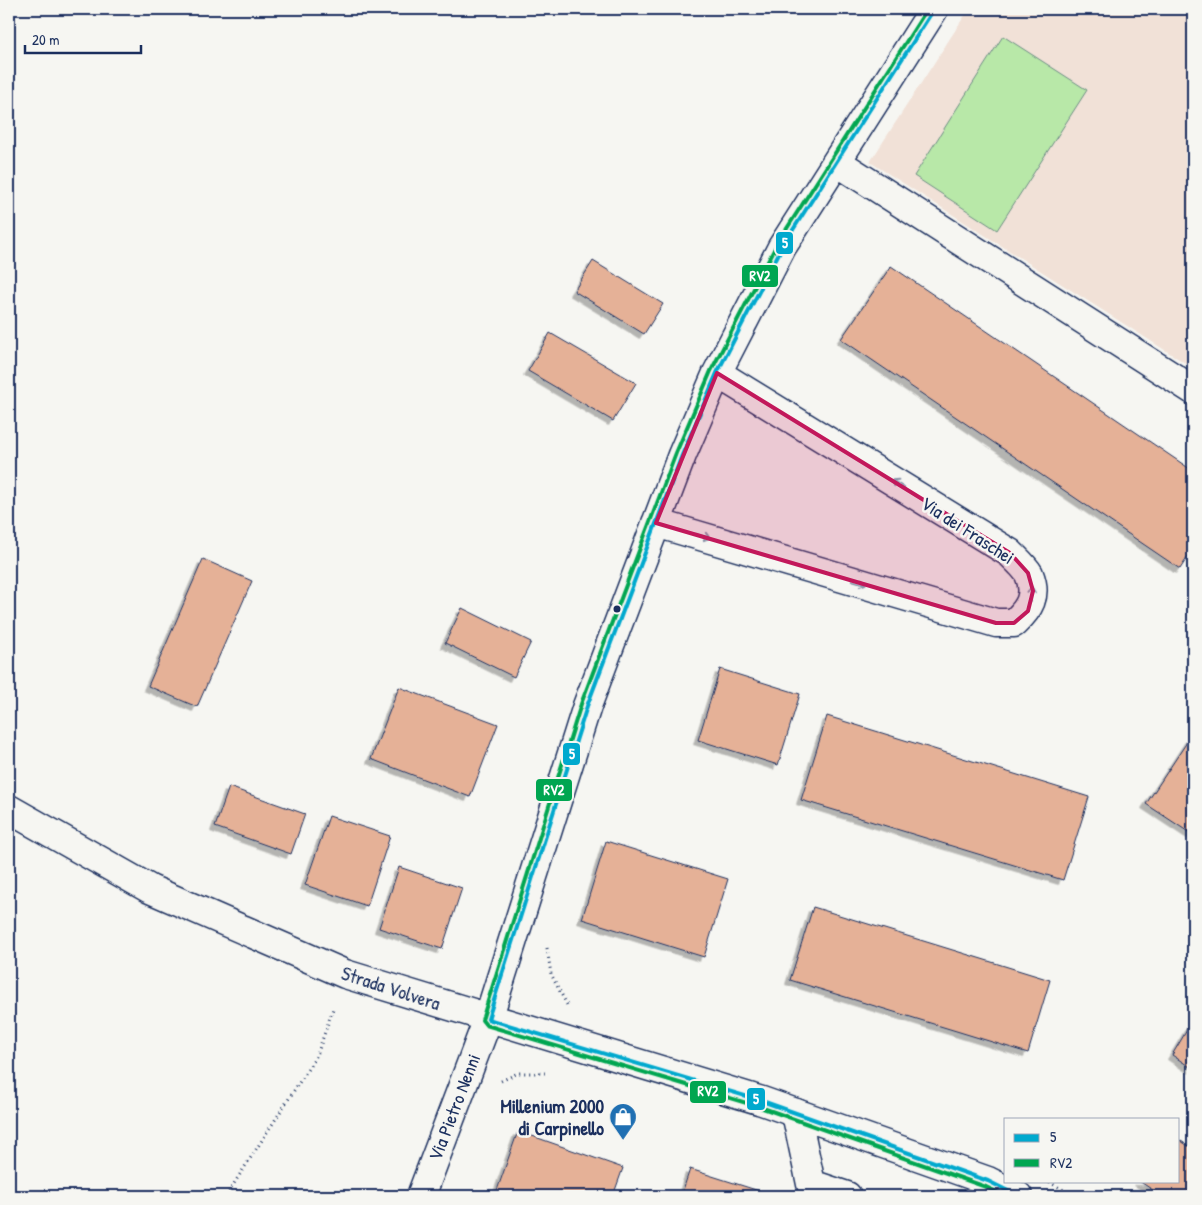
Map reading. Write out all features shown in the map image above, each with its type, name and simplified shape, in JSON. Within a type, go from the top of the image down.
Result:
[{"type":"street","points":[[488,1019],[586,706],[682,455],[717,373],[782,247],[934,9]]},
{"type":"street","points":[[837,162],[1193,390]]},
{"type":"street","name":"Via dei Fraschei","points":[[656,522],[996,623],[1014,623],[1028,610],[1033,591],[1028,573],[1010,553],[717,373]]},
{"type":"street","name":"Strada Volvera","points":[[9,809],[150,889],[345,974],[762,1101],[988,1181],[1018,1196]]},
{"type":"street","name":"Via Pietro Nenni","points":[[421,1196],[488,1019]]},
{"type":"street","points":[[796,1113],[811,1184],[847,1196]]},
{"type":"path","points":[[547,946],[551,974],[567,1005],[575,1009]]},
{"type":"path","points":[[226,1196],[317,1055],[345,974]]},
{"type":"path","points":[[494,1084],[518,1073],[547,1073]]},
{"type":"path","points":[[1050,1182],[1075,1196]]},
{"type":"highlighted area","points":[[717,373],[1010,553],[1028,573],[1033,591],[1028,611],[1014,623],[996,623],[656,523]]},
{"type":"shaded area","points":[[969,9],[1193,9],[1193,368],[870,162]]},
{"type":"green space","points":[[1003,36],[1087,90],[997,230],[914,176]]},
{"type":"building","points":[[593,261],[663,304],[644,334],[574,291]]},
{"type":"building","points":[[891,266],[1193,471],[1193,549],[1180,569],[841,339]]},
{"type":"building","points":[[550,333],[636,383],[613,421],[528,371]]},
{"type":"building","points":[[203,559],[252,581],[197,707],[148,686]]},
{"type":"building","points":[[462,608],[531,642],[514,677],[445,643]]},
{"type":"building","points":[[720,669],[800,694],[778,765],[698,740]]},
{"type":"building","points":[[399,687],[498,724],[470,797],[371,759]]},
{"type":"building","points":[[827,716],[1089,797],[1063,880],[801,800]]},
{"type":"building","points":[[1191,736],[1193,737],[1193,835],[1146,804]]},
{"type":"building","points":[[229,787],[305,814],[291,854],[215,827]]},
{"type":"building","points":[[329,816],[390,836],[367,906],[305,885]]},
{"type":"building","points":[[606,841],[728,879],[704,957],[582,919]]},
{"type":"building","points":[[399,867],[462,888],[442,949],[379,928]]},
{"type":"building","points":[[813,907],[1050,980],[1028,1053],[790,980]]},
{"type":"building","points":[[1193,1020],[1193,1069],[1172,1055]]},
{"type":"building","points":[[518,1131],[623,1168],[613,1196],[495,1196]]},
{"type":"building","points":[[1180,1140],[1193,1149],[1193,1183],[1185,1196],[1162,1196],[1141,1182],[1180,1182]]},
{"type":"building","points":[[690,1169],[775,1196],[681,1196]]},
{"type":"transit line","name":"RV2","points":[[927,9],[777,244],[711,371],[676,453],[581,704],[482,1020],[486,1025],[760,1107],[986,1187],[1005,1196]]},
{"type":"transit line","name":"5","points":[[488,1019],[587,706],[682,455],[717,373],[782,247],[934,9]]},
{"type":"transit line","name":"5","points":[[488,1019],[762,1101],[988,1181],[1018,1196]]},
{"type":"place","name":"Millenium 2000 di Carpinello","points":[[623,1141]]}]
